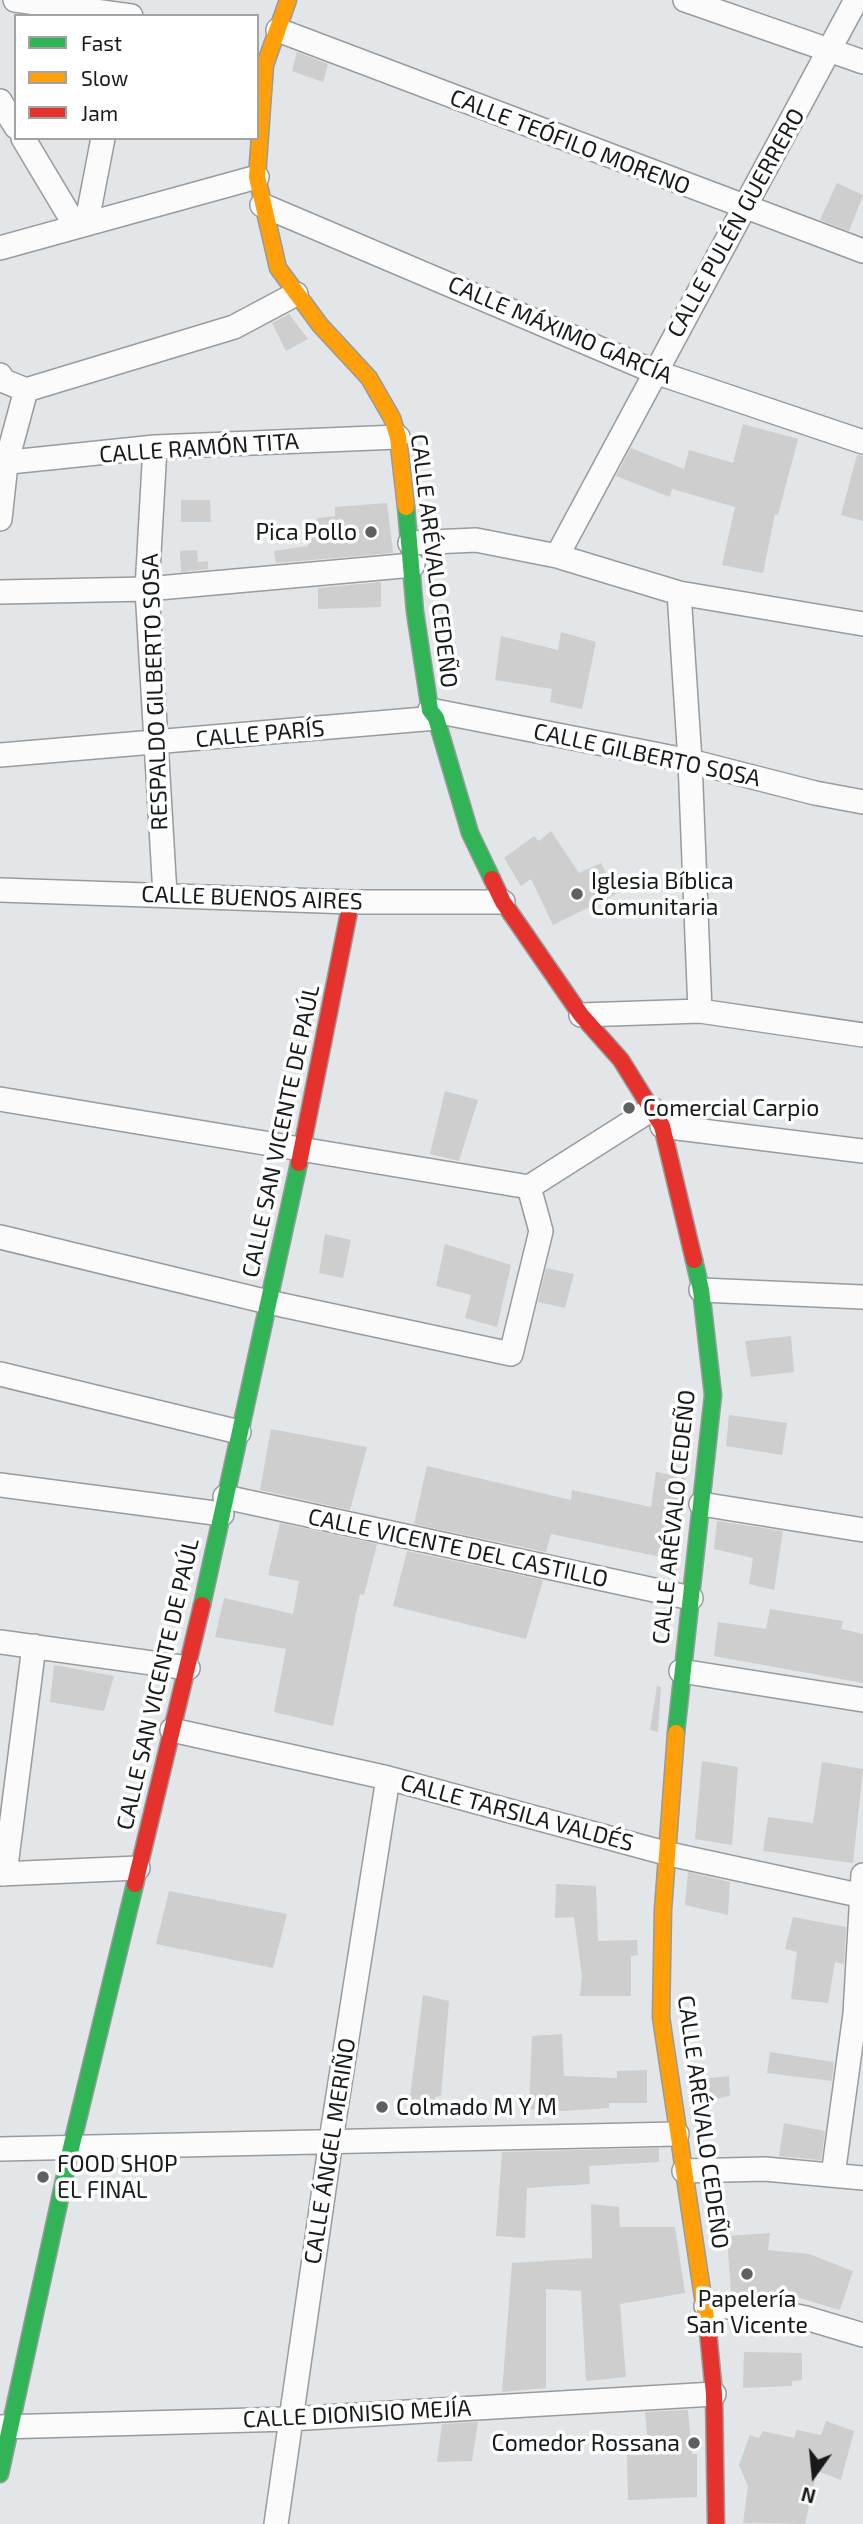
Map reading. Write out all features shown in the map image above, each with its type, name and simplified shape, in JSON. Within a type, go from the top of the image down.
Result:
[{"type":"street","points":[[15,0],[116,14]]},
{"type":"street","name":"CALLE ARÉVALO CEDEÑO","points":[[288,0],[265,65],[257,177],[278,268],[296,295],[369,378],[384,401],[398,438],[415,612],[433,714],[470,833],[503,902],[581,1015],[621,1060],[657,1117],[701,1290],[713,1395],[681,1671],[663,1910],[661,2017],[677,2134],[706,2306],[714,2394],[716,2524]]},
{"type":"street","points":[[685,0],[863,62]]},
{"type":"street","name":"CALLE PULÉN GUERRERO","points":[[557,556],[856,0]]},
{"type":"street","name":"CALLE TEÓFILO MORENO","points":[[278,30],[863,251]]},
{"type":"street","points":[[0,101],[14,124]]},
{"type":"street","points":[[24,140],[81,223]]},
{"type":"street","points":[[81,223],[102,140]]},
{"type":"street","points":[[0,248],[81,223],[257,177]]},
{"type":"street","name":"CALLE MÁXIMO GARCÍA","points":[[262,205],[655,372],[863,442]]},
{"type":"street","points":[[0,375],[4,381],[26,390],[234,327],[296,295]]},
{"type":"street","points":[[0,519],[3,464],[26,390]]},
{"type":"street","name":"CALLE RAMÓN TITA","points":[[3,464],[155,447],[398,438]]},
{"type":"street","name":"RESPALDO GILBERTO SOSA","points":[[155,447],[147,589],[165,895]]},
{"type":"street","points":[[0,592],[147,589],[411,554],[476,540],[557,556],[679,593],[863,624]]},
{"type":"street","points":[[679,593],[690,761],[701,1011]]},
{"type":"street","name":"CALLE PARÍS","points":[[0,755],[154,743],[433,714]]},
{"type":"street","name":"CALLE GILBERTO SOSA","points":[[433,714],[690,761],[815,793],[863,802]]},
{"type":"street","name":"CALLE BUENOS AIRES","points":[[0,890],[351,902],[503,902]]},
{"type":"street","name":"CALLE SAN VICENTE DE PAÚL","points":[[0,2474],[5,2427],[188,1668],[302,1150],[351,902]]},
{"type":"street","points":[[581,1015],[701,1011],[863,1035]]},
{"type":"street","points":[[0,1099],[529,1187],[657,1117],[863,1151]]},
{"type":"street","points":[[0,1237],[268,1302],[511,1354],[541,1231],[529,1187]]},
{"type":"street","points":[[701,1290],[863,1297]]},
{"type":"street","points":[[0,1374],[239,1432]]},
{"type":"street","name":"CALLE VICENTE DEL CASTILLO","points":[[0,1485],[224,1506],[691,1598]]},
{"type":"street","points":[[701,1504],[863,1530]]},
{"type":"street","points":[[0,1642],[188,1668]]},
{"type":"street","points":[[34,1646],[3,1874],[138,1868]]},
{"type":"street","points":[[681,1671],[863,1700]]},
{"type":"street","name":"CALLE TARSILA VALDÉS","points":[[172,1730],[388,1778],[668,1854],[862,1889]]},
{"type":"street","name":"CALLE ÁNGEL MERIÑO","points":[[276,2524],[289,2419],[388,1778]]},
{"type":"street","points":[[833,2175],[859,2014],[862,1889]]},
{"type":"street","points":[[0,2149],[677,2134]]},
{"type":"street","points":[[684,2171],[765,2169],[863,2178]]},
{"type":"street","points":[[706,2306],[757,2308],[806,2318],[863,2335]]},
{"type":"street","name":"CALLE DIONISIO MEJÍA","points":[[5,2427],[289,2419],[714,2394]]},
{"type":"building","points":[[297,52],[328,64],[323,82],[292,71]]},
{"type":"building","points":[[837,183],[863,195],[849,231],[820,220]]},
{"type":"building","points":[[289,314],[308,339],[286,351],[272,323]]},
{"type":"building","points":[[743,424],[798,439],[778,515],[775,514],[763,573],[722,565],[735,507],[672,489],[670,497],[616,476],[631,448],[684,469],[689,450],[733,463]]},
{"type":"building","points":[[857,455],[863,456],[863,521],[841,515]]},
{"type":"building","points":[[181,500],[210,500],[211,522],[181,522]]},
{"type":"building","name":"Pica Pollo","points":[[387,503],[393,553],[276,563],[274,551],[308,546],[307,530],[318,529],[317,518],[335,516],[335,507]]},
{"type":"building","points":[[197,550],[198,562],[208,561],[208,569],[181,572],[180,551]]},
{"type":"building","points":[[381,582],[381,607],[318,609],[318,588]]},
{"type":"building","points":[[561,632],[596,642],[582,709],[550,702],[552,689],[495,680],[501,636],[558,650]]},
{"type":"building","points":[[551,831],[579,873],[601,863],[616,894],[553,925],[531,879],[521,886],[504,858],[534,836],[539,841]]},
{"type":"building","points":[[445,1091],[478,1100],[459,1161],[430,1154]]},
{"type":"building","points":[[325,1234],[351,1240],[343,1278],[319,1273]]},
{"type":"building","points":[[445,1244],[511,1265],[497,1327],[465,1318],[471,1295],[436,1286]]},
{"type":"building","points":[[546,1268],[574,1274],[565,1308],[538,1302]]},
{"type":"building","points":[[791,1336],[794,1372],[751,1377],[745,1341]]},
{"type":"building","points":[[729,1415],[787,1423],[782,1455],[726,1446]]},
{"type":"building","points":[[271,1429],[367,1447],[350,1510],[260,1490]]},
{"type":"building","points":[[427,1466],[571,1500],[572,1490],[651,1507],[656,1472],[685,1478],[675,1560],[551,1534],[546,1552],[414,1524]]},
{"type":"building","points":[[717,1521],[783,1531],[774,1590],[749,1584],[753,1558],[714,1549]]},
{"type":"building","points":[[280,1523],[377,1544],[364,1595],[360,1594],[333,1726],[274,1712],[286,1649],[215,1637],[224,1598],[293,1614],[299,1581],[268,1575]]},
{"type":"building","points":[[407,1551],[543,1580],[526,1639],[393,1606]]},
{"type":"building","points":[[770,1609],[843,1621],[841,1629],[863,1634],[863,1683],[714,1656],[718,1622],[766,1629]]},
{"type":"building","points":[[54,1665],[114,1676],[104,1711],[50,1702]]},
{"type":"building","points":[[657,1686],[661,1687],[658,1732],[650,1730]]},
{"type":"building","points":[[702,1761],[738,1767],[732,1845],[695,1839]]},
{"type":"building","points":[[822,1762],[863,1769],[853,1863],[763,1851],[768,1817],[813,1823]]},
{"type":"building","points":[[688,1872],[730,1882],[728,1915],[685,1905]]},
{"type":"building","points":[[556,1884],[596,1886],[598,1941],[637,1940],[638,1955],[631,1956],[631,1996],[580,1996],[582,1976],[574,1917],[555,1918]]},
{"type":"building","points":[[169,1891],[287,1914],[273,1968],[156,1944]]},
{"type":"building","points":[[793,1917],[846,1927],[844,1964],[835,1962],[828,2003],[791,1999],[797,1952],[785,1949]]},
{"type":"building","points":[[423,1995],[449,2001],[441,2096],[435,2097],[435,2110],[409,2105]]},
{"type":"building","points":[[562,2034],[564,2076],[617,2078],[617,2071],[647,2070],[647,2103],[609,2103],[609,2108],[563,2111],[529,2109],[532,2036]]},
{"type":"building","points":[[770,2052],[834,2062],[832,2081],[767,2073]]},
{"type":"building","points":[[729,2076],[730,2096],[693,2103],[689,2080]]},
{"type":"building","points":[[784,2123],[825,2131],[821,2160],[779,2156]]},
{"type":"building","points":[[659,2148],[659,2162],[589,2166],[590,2184],[527,2188],[525,2238],[496,2236],[502,2152]]},
{"type":"building","points":[[591,2204],[619,2207],[620,2227],[675,2227],[685,2293],[620,2304],[626,2377],[586,2381],[581,2291],[546,2289],[546,2388],[502,2392],[512,2263],[592,2258]]},
{"type":"building","points":[[770,2233],[768,2250],[809,2254],[853,2271],[840,2310],[790,2295],[789,2300],[731,2293],[727,2236]]},
{"type":"building","points":[[744,2352],[802,2353],[802,2380],[792,2381],[792,2386],[743,2388]]},
{"type":"building","points":[[688,2410],[692,2454],[697,2454],[697,2497],[628,2500],[627,2455],[649,2455],[645,2412]]},
{"type":"building","points":[[826,2421],[854,2431],[841,2480],[817,2471],[805,2524],[743,2523],[748,2486],[739,2465],[750,2435],[759,2438],[763,2431],[794,2438],[797,2430],[821,2435]]},
{"type":"building","points":[[478,2422],[472,2461],[437,2462],[442,2424]]},
{"type":"traffic: fast","points":[[406,507],[415,612],[430,710],[436,718],[470,833],[492,879]]},
{"type":"traffic: fast","points":[[202,1605],[299,1163]]},
{"type":"traffic: fast","points":[[676,1733],[713,1395],[701,1290],[694,1260]]},
{"type":"traffic: fast","points":[[0,2474],[71,2148],[135,1884]]},
{"type":"traffic: slow","points":[[288,0],[265,65],[257,177],[278,268],[320,325],[369,378],[392,418],[398,437],[406,507]]},
{"type":"traffic: slow","points":[[676,1733],[663,1910],[661,2017],[708,2331]]},
{"type":"traffic: jam","points":[[492,879],[503,902],[581,1015],[621,1060],[662,1126],[694,1260]]},
{"type":"traffic: jam","points":[[299,1163],[351,902]]},
{"type":"traffic: jam","points":[[135,1884],[202,1605]]},
{"type":"traffic: jam","points":[[708,2331],[714,2394],[716,2524]]},
{"type":"place","name":"Pica Pollo","points":[[371,532]]},
{"type":"place","name":"Iglesia Bíblica Comunitaria","points":[[577,894]]},
{"type":"place","name":"Comercial Carpio","points":[[629,1108]]},
{"type":"place","name":"Colmado M Y M","points":[[382,2107]]},
{"type":"place","name":"FOOD SHOP EL FINAL","points":[[43,2177]]},
{"type":"place","name":"Papelería San Vicente","points":[[747,2274]]},
{"type":"place","name":"Comedor Rossana","points":[[694,2443]]}]
